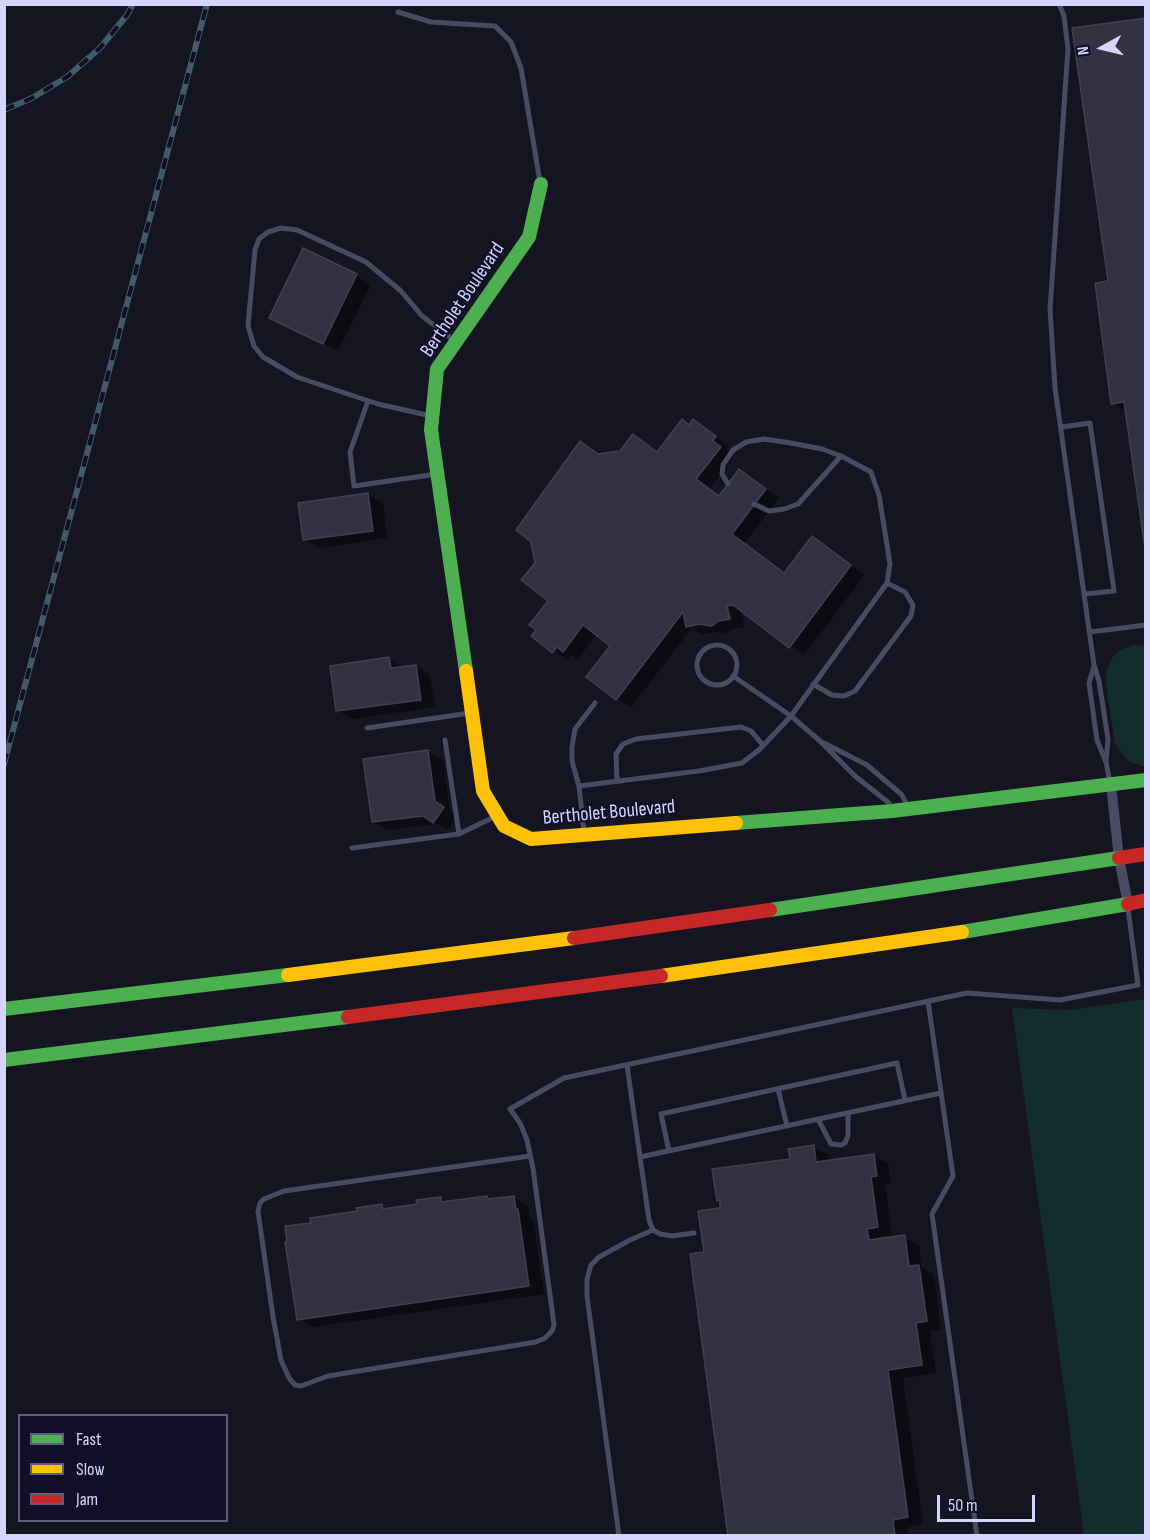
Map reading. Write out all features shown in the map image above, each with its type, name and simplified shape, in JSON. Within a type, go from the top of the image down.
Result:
[{"type":"main road","name":"Bertholet Boulevard","points":[[541,184],[529,237],[437,369],[431,430],[483,791],[504,826],[531,839],[892,812],[1146,780]]},
{"type":"main road","points":[[4,1009],[618,932],[1146,854]]},
{"type":"main road","points":[[4,1060],[622,982],[971,930],[1146,900]]},
{"type":"street","points":[[1111,785],[1119,858],[1128,904]]},
{"type":"lane","points":[[1059,4],[1064,16],[1068,49],[1050,309],[1055,388],[1094,665],[1100,681],[1108,739],[1106,762]]},
{"type":"lane","points":[[398,12],[431,22],[495,26],[511,42],[521,68],[541,184]]},
{"type":"lane","points":[[433,417],[368,401],[297,377],[263,357],[254,346],[248,326],[255,250],[259,239],[268,232],[281,228],[297,230],[366,262],[401,291],[422,316],[456,342]]},
{"type":"lane","points":[[368,401],[350,452],[354,486],[438,474]]},
{"type":"lane","points":[[1062,427],[1090,423],[1114,591],[1085,594]]},
{"type":"lane","points":[[579,786],[742,763],[791,716],[887,583],[890,564],[879,495],[871,472],[822,449],[764,439],[747,442],[733,450],[723,465],[722,474],[728,484]]},
{"type":"lane","points":[[754,504],[769,511],[798,504],[841,456]]},
{"type":"lane","points":[[813,684],[832,695],[844,696],[855,691],[911,616],[913,605],[905,592],[887,583]]},
{"type":"lane","points":[[1090,632],[1146,625]]},
{"type":"lane","points":[[713,645],[726,647],[737,663],[733,676],[729,681],[717,685],[704,681],[697,670],[698,657],[702,651],[713,645]]},
{"type":"lane","points":[[1094,665],[1089,682],[1097,740],[1106,762],[1111,785]]},
{"type":"lane","points":[[733,676],[791,716],[855,776],[889,803],[892,812]]},
{"type":"lane","points":[[584,835],[579,786],[572,761],[572,747],[575,729],[595,703]]},
{"type":"lane","points":[[367,728],[472,712]]},
{"type":"lane","points":[[617,781],[616,754],[623,744],[636,739],[741,727],[751,731],[763,745]]},
{"type":"lane","points":[[445,740],[459,834]]},
{"type":"lane","points":[[820,741],[867,765],[902,795],[909,809]]},
{"type":"lane","points":[[352,848],[459,834],[498,815]]},
{"type":"lane","points":[[1128,904],[1138,984]]},
{"type":"lane","points":[[530,1156],[284,1191],[264,1199],[258,1211],[273,1317],[281,1360],[289,1378],[301,1386],[328,1376],[536,1342],[545,1338],[552,1331],[554,1325],[530,1156],[527,1140],[510,1108],[564,1078],[967,993],[1060,1000],[1146,983]]},
{"type":"lane","points":[[928,1001],[953,1176],[932,1214],[977,1536]]},
{"type":"lane","points":[[669,1151],[661,1114],[897,1063],[905,1100]]},
{"type":"lane","points":[[627,1065],[653,1230],[672,1236],[694,1233]]},
{"type":"lane","points":[[778,1089],[787,1126]]},
{"type":"lane","points":[[640,1157],[941,1092]]},
{"type":"lane","points":[[818,1119],[831,1144],[841,1145],[845,1143],[848,1136],[848,1113]]},
{"type":"lane","points":[[619,1536],[587,1296],[587,1279],[591,1265],[599,1257],[630,1239],[653,1230]]},
{"type":"green space","points":[[1133,645],[1145,646],[1145,767],[1128,761],[1115,743],[1106,684],[1107,670],[1112,658],[1120,650]]},
{"type":"green space","points":[[1145,999],[1145,1535],[1084,1535],[1012,1008],[1070,1010]]},
{"type":"building","points":[[1146,18],[1146,556],[1124,402],[1111,404],[1095,283],[1108,281],[1072,28]]},
{"type":"building","points":[[303,248],[357,274],[323,344],[269,318]]},
{"type":"building","points":[[682,419],[689,425],[693,419],[716,436],[713,441],[721,447],[696,479],[719,496],[739,469],[766,489],[732,534],[784,573],[812,536],[851,565],[789,648],[733,605],[727,606],[730,619],[718,621],[712,626],[700,624],[686,627],[683,612],[616,700],[586,677],[610,646],[583,625],[563,652],[557,647],[552,653],[531,636],[536,630],[529,625],[548,601],[521,580],[535,563],[531,542],[516,530],[580,441],[598,454],[620,451],[633,434],[657,452]]},
{"type":"building","points":[[368,493],[373,531],[303,540],[298,503]]},
{"type":"building","points":[[389,657],[391,668],[416,665],[421,700],[336,711],[330,666]]},
{"type":"building","points":[[428,750],[435,801],[444,807],[433,823],[423,816],[372,822],[363,759]]},
{"type":"building","points":[[814,1145],[816,1162],[874,1154],[877,1176],[871,1177],[878,1227],[867,1229],[869,1240],[905,1235],[909,1266],[919,1265],[927,1321],[916,1323],[922,1365],[888,1370],[908,1517],[893,1520],[895,1536],[728,1536],[690,1254],[704,1252],[698,1211],[720,1208],[712,1169],[790,1159],[788,1149]]},
{"type":"building","points":[[487,1196],[488,1199],[514,1196],[516,1209],[518,1209],[529,1286],[297,1320],[285,1242],[287,1242],[285,1226],[311,1223],[310,1218],[357,1211],[356,1208],[382,1204],[383,1209],[417,1204],[416,1200],[441,1197],[441,1202]]},
{"type":"railway","points":[[4,110],[32,98],[67,77],[100,48],[127,15],[133,4]]},
{"type":"railway","points":[[4,764],[207,4]]},
{"type":"traffic: fast","points":[[466,671],[431,430],[437,369],[529,237],[541,184]]},
{"type":"traffic: fast","points":[[736,823],[892,811],[1146,780]]},
{"type":"traffic: fast","points":[[770,910],[1119,858]]},
{"type":"traffic: fast","points":[[962,932],[1128,904]]},
{"type":"traffic: fast","points":[[4,1009],[288,975]]},
{"type":"traffic: fast","points":[[4,1060],[348,1017]]},
{"type":"traffic: slow","points":[[466,671],[483,791],[504,826],[531,839],[736,823]]},
{"type":"traffic: slow","points":[[661,976],[962,932]]},
{"type":"traffic: slow","points":[[288,975],[574,938]]},
{"type":"traffic: jam","points":[[1119,858],[1146,854]]},
{"type":"traffic: jam","points":[[1128,904],[1146,900]]},
{"type":"traffic: jam","points":[[574,938],[770,910]]},
{"type":"traffic: jam","points":[[348,1017],[661,976]]}]
